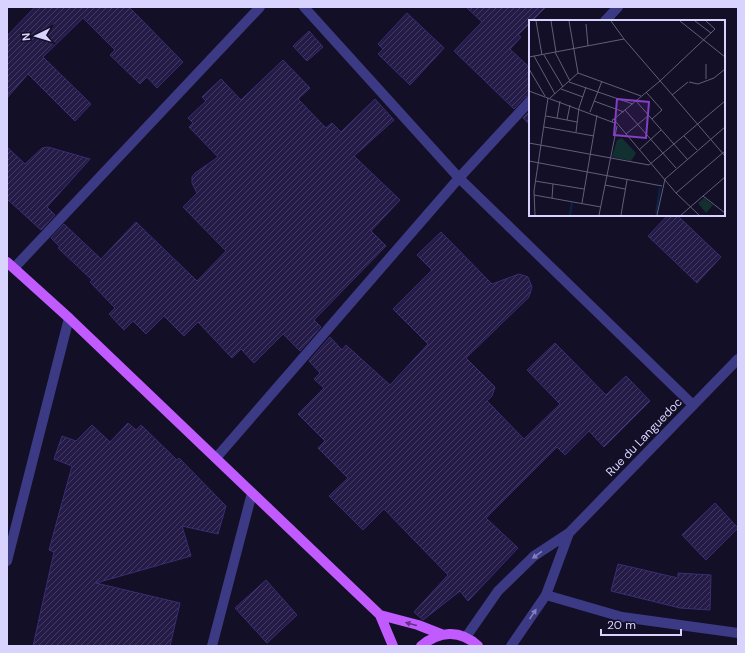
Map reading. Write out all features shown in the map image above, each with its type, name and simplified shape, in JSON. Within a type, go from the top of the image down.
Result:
[{"type":"main road","points":[[10,265],[69,318],[380,616],[393,646]]},
{"type":"main road","points":[[380,616],[441,634],[454,634],[466,637],[478,646]]},
{"type":"main road","points":[[421,646],[430,638],[441,634]]},
{"type":"street","points":[[10,265],[260,7]]},
{"type":"street","points":[[304,7],[459,178],[693,405]]},
{"type":"street","points":[[606,20],[618,7]]},
{"type":"street","points":[[216,458],[459,178],[529,102]]},
{"type":"street","points":[[7,561],[69,318]]},
{"type":"street","name":"Rue du Languedoc","points":[[569,533],[738,359]]},
{"type":"street","points":[[212,646],[252,493]]},
{"type":"street","points":[[511,646],[546,595],[569,533]]},
{"type":"street","points":[[466,637],[498,591],[534,556],[569,533]]},
{"type":"street","points":[[546,595],[622,617],[738,633]]},
{"type":"building","points":[[35,7],[129,7],[183,62],[157,88],[147,77],[140,84],[110,55],[115,50],[83,18],[43,57],[91,104],[75,121],[28,74],[7,98],[7,36]]},
{"type":"building","points":[[466,7],[546,7],[533,20],[529,20],[529,24],[518,35],[521,37],[510,49],[529,67],[529,95],[525,97],[514,109],[454,51],[482,22]]},
{"type":"building","points":[[407,13],[444,48],[410,85],[378,54],[383,49],[378,44]]},
{"type":"building","points":[[309,31],[323,47],[307,61],[293,46]]},
{"type":"building","points":[[283,60],[310,88],[298,99],[326,128],[332,123],[341,132],[375,99],[394,120],[354,156],[400,200],[371,231],[386,246],[314,320],[321,327],[300,351],[283,334],[254,363],[241,349],[232,358],[198,322],[184,336],[164,316],[146,334],[133,321],[124,330],[109,314],[115,308],[90,282],[92,280],[58,248],[60,247],[51,238],[64,224],[101,259],[136,222],[197,281],[226,251],[183,207],[197,193],[192,183],[192,177],[195,173],[218,157],[189,127],[193,123],[188,118],[206,101],[202,97],[221,79],[241,100]]},
{"type":"building","points":[[529,112],[529,124],[523,118]]},
{"type":"building","points":[[7,147],[25,164],[42,148],[48,147],[90,159],[47,207],[55,215],[41,230],[7,199]]},
{"type":"building","points":[[667,216],[678,216],[721,257],[697,283],[648,236]]},
{"type":"building","points":[[441,232],[492,284],[519,274],[528,277],[532,287],[529,297],[466,358],[495,387],[492,396],[487,401],[524,439],[560,404],[527,370],[555,343],[606,395],[626,376],[650,401],[604,447],[589,431],[565,455],[557,447],[486,518],[518,548],[468,601],[460,591],[423,620],[414,612],[448,575],[384,509],[363,530],[329,496],[348,478],[318,448],[325,441],[298,414],[324,388],[314,379],[320,373],[309,361],[330,337],[342,350],[346,345],[390,385],[428,344],[393,309],[432,270],[417,255]]},
{"type":"building","points":[[128,423],[136,430],[141,425],[177,460],[179,458],[226,506],[218,534],[182,526],[191,556],[96,583],[180,603],[170,646],[33,646],[54,552],[49,550],[72,466],[54,459],[62,436],[76,441],[92,425],[110,442]]},
{"type":"building","points":[[715,503],[738,528],[706,560],[682,535]]},
{"type":"building","points":[[618,564],[678,578],[678,573],[711,575],[710,610],[680,608],[611,591]]},
{"type":"building","points":[[266,580],[297,615],[267,643],[235,608]]}]
